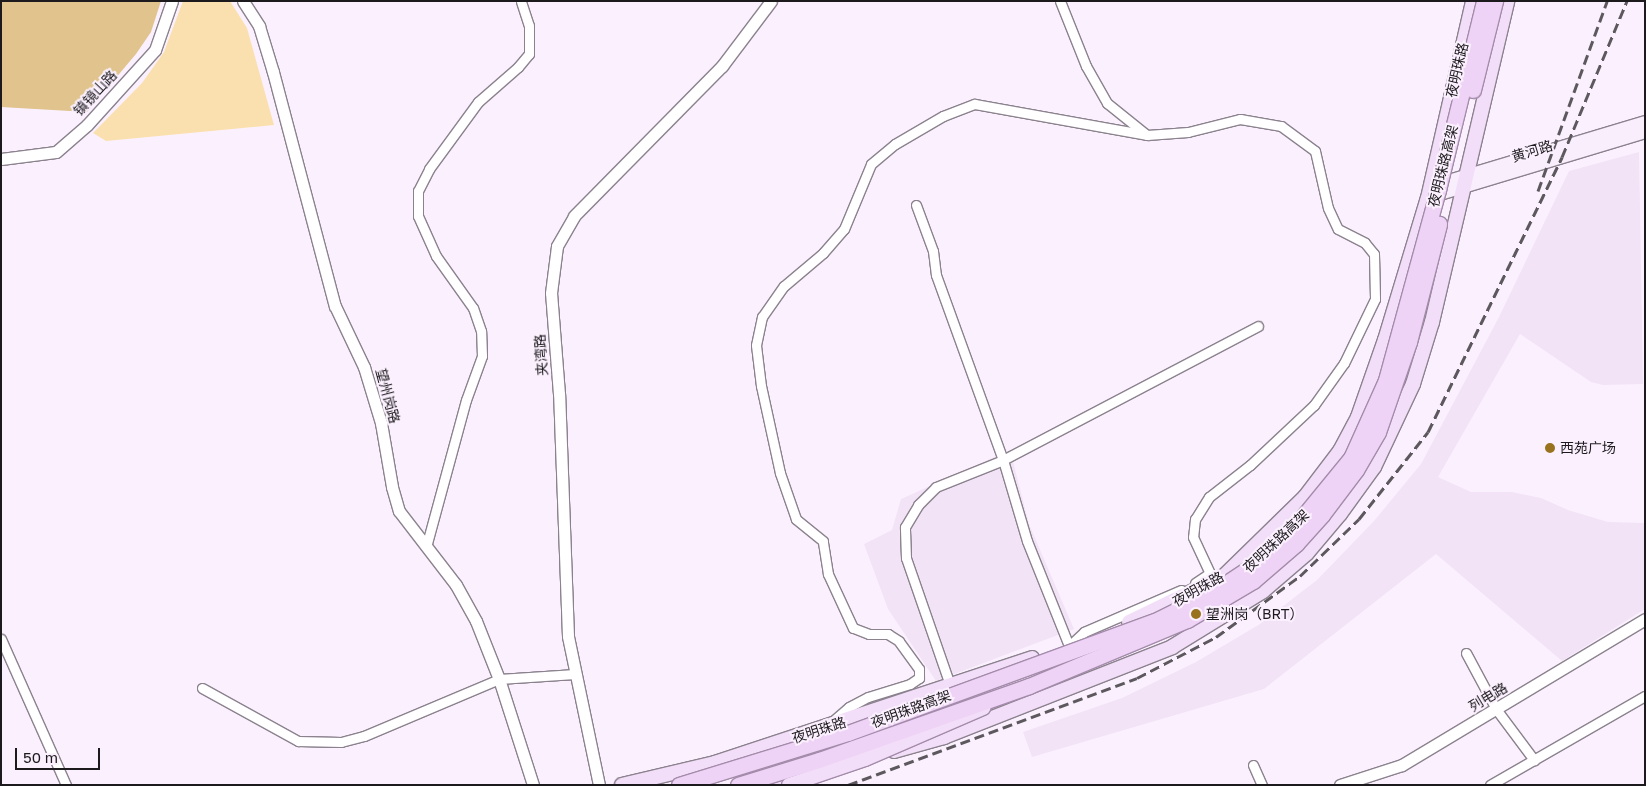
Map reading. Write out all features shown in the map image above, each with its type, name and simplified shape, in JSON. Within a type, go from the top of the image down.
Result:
[{"type":"highway","name":"夜明珠路高架","points":[[679,785],[848,732],[1159,619],[1213,592],[1249,568],[1292,530],[1351,458],[1386,380],[1438,190],[1484,1]]},
{"type":"highway","name":"夜明珠路高架","points":[[738,785],[819,760],[1029,686],[1187,620],[1252,581],[1296,544],[1356,470],[1378,432],[1410,342],[1495,1]]},
{"type":"main road","name":"夜明珠路","points":[[622,785],[715,763],[826,728],[1069,646],[1156,612],[1224,576],[1306,498],[1340,451],[1358,417],[1429,192],[1473,1]]},
{"type":"main road","points":[[775,785],[944,737],[1153,654],[1223,618],[1271,584],[1307,553],[1340,514],[1374,467],[1394,430],[1413,384],[1432,322],[1463,182],[1507,1]]},
{"type":"main road","name":"黄河路","points":[[1463,182],[1645,122]]},
{"type":"main road","name":"黄河路","points":[[1429,192],[1645,132]]},
{"type":"main road","points":[[789,785],[865,760],[1029,686]]},
{"type":"street","name":"镇镜山路","points":[[1,158],[56,152],[87,125],[155,50],[172,1]]},
{"type":"street","name":"望州岗路","points":[[243,1],[258,26],[274,72],[335,306],[364,367],[400,511],[460,592],[479,628],[499,679],[533,785]]},
{"type":"street","points":[[426,547],[464,408],[482,356],[482,331],[473,308],[436,256],[418,216],[418,191],[429,169],[478,102],[518,67],[529,54],[529,26],[521,1]]},
{"type":"street","name":"夹湾路","points":[[599,785],[568,636],[559,394],[551,293],[557,246],[574,216],[722,66],[771,1]]},
{"type":"street","points":[[1060,1],[1086,66],[1107,103],[1147,135]]},
{"type":"street","points":[[826,728],[849,707],[919,678],[919,669],[899,641],[888,634],[869,634],[853,628],[828,574],[823,541],[796,519],[780,473],[761,386],[756,345],[762,316],[784,286],[823,253],[844,229],[871,164],[895,144],[942,116],[975,104],[1147,135],[1188,132],[1240,119],[1280,126],[1301,138],[1315,151],[1328,208],[1338,229],[1365,244],[1374,254],[1375,299],[1344,363],[1314,405],[1250,465],[1210,497],[1195,519],[1193,537],[1210,573],[1201,581],[1084,632],[1069,646],[1027,541],[1003,460],[936,275],[933,251],[916,205]]},
{"type":"street","points":[[950,685],[906,558],[905,527],[918,505],[936,488],[1003,460],[1258,326]]},
{"type":"street","name":"列电路","points":[[1340,785],[1402,765],[1645,619]]},
{"type":"street","points":[[1,640],[66,785]]},
{"type":"street","points":[[1466,653],[1496,709],[1534,760]]},
{"type":"street","points":[[202,688],[298,741],[341,742],[364,736],[499,679],[575,674]]},
{"type":"street","points":[[1490,785],[1645,696]]},
{"type":"street","points":[[1253,765],[1262,785]]},
{"type":"shaded area","points":[[1,1],[161,1],[151,32],[136,54],[87,112],[1,107]]},
{"type":"shaded area","points":[[183,1],[230,1],[247,28],[274,125],[106,141],[93,133],[142,83],[164,52]]},
{"type":"shaded area","points":[[1639,152],[1643,384],[1603,385],[1591,382],[1520,334],[1438,477],[1471,492],[1512,492],[1541,498],[1568,510],[1608,522],[1645,523],[1645,609],[1562,661],[1436,554],[1264,689],[1032,757],[1023,732],[1122,698],[1196,662],[1260,624],[1317,580],[1374,521],[1421,464],[1499,317],[1569,171]]},
{"type":"shaded area","points":[[1010,450],[1029,524],[1074,629],[936,681],[888,609],[864,544],[892,530],[901,499]]},
{"type":"railway","points":[[1538,191],[1607,1]]},
{"type":"railway","points":[[848,785],[1137,678],[1216,637],[1300,576],[1359,519],[1428,432],[1562,157],[1627,1]]},
{"type":"place","name":"西苑广场","points":[[1550,448]]},
{"type":"place","name":"望洲岗（BRT）","points":[[1196,614]]}]
